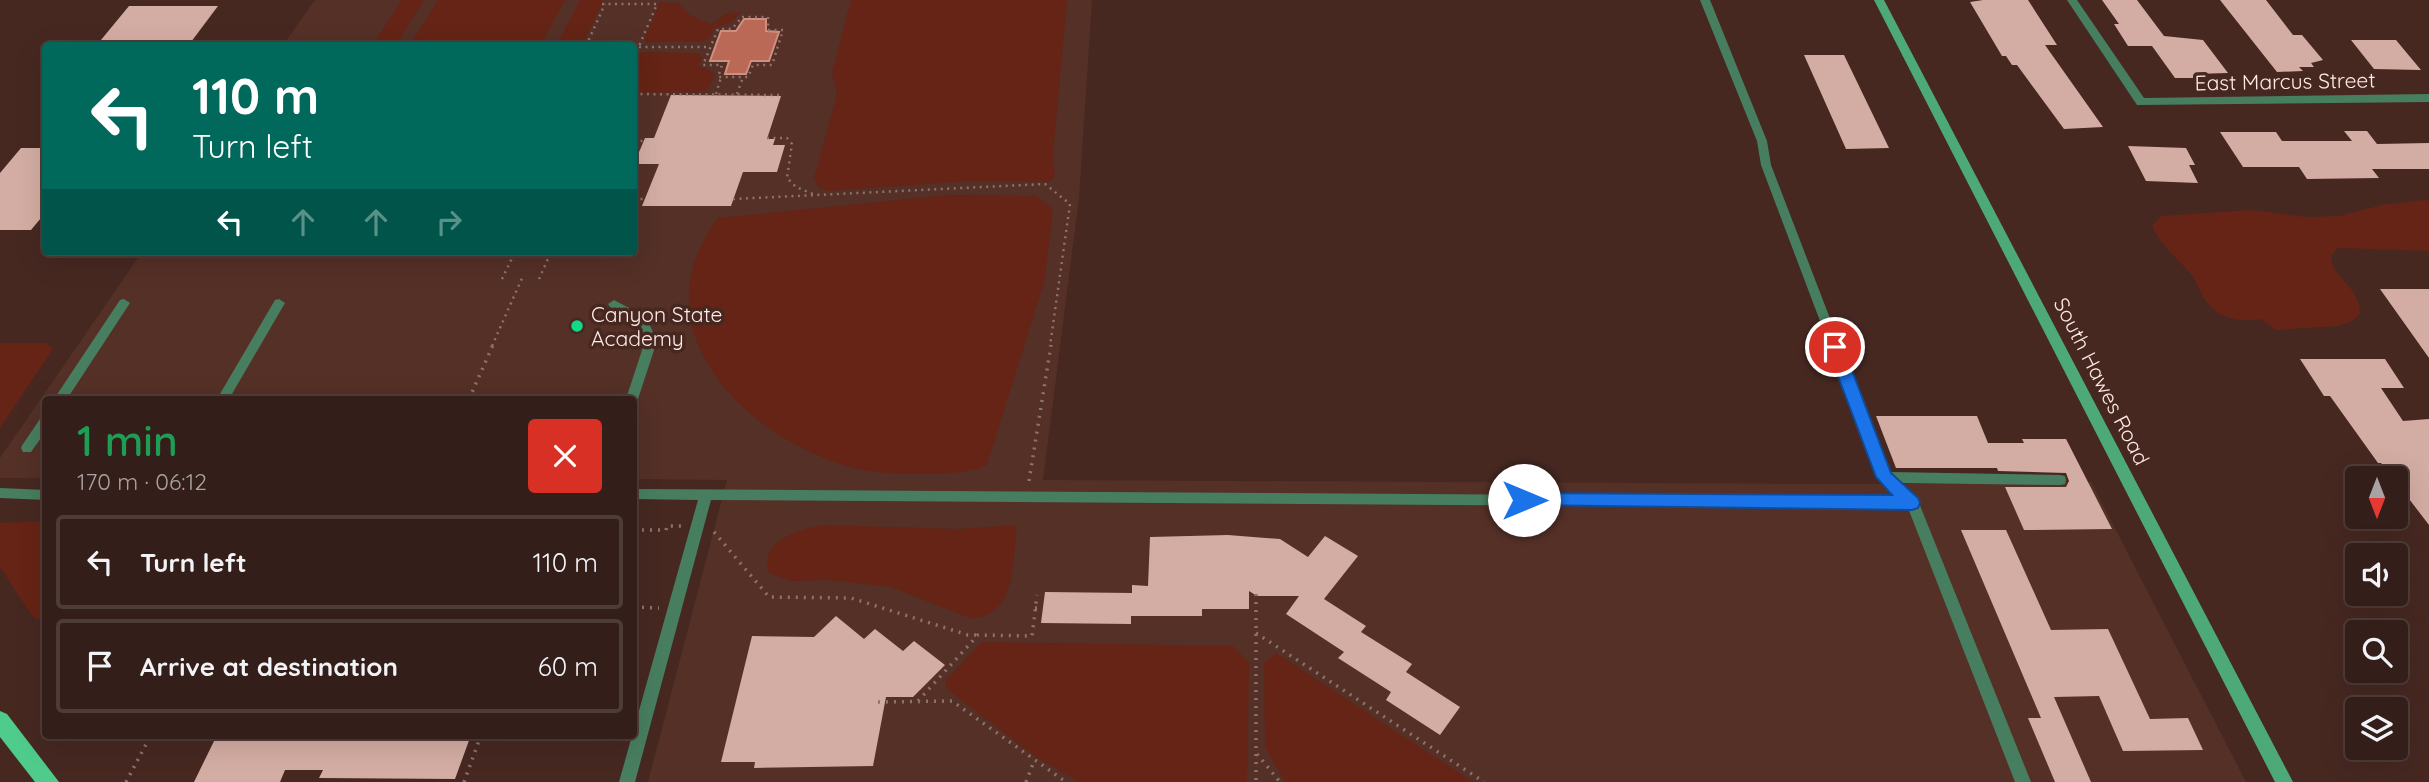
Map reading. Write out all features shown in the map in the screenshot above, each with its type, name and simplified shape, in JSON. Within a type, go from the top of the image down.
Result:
[{"type":"main road","name":"South Hawes Road","points":[[1879,0],[2284,782]]},
{"type":"main road","points":[[0,722],[48,782]]},
{"type":"street","name":"East Marcus Street","points":[[2072,0],[2141,102],[2429,98]]},
{"type":"lane","points":[[1706,0],[1762,141],[1766,165],[1885,477],[1912,503],[2023,782]]},
{"type":"lane","points":[[62,396],[124,303]]},
{"type":"lane","points":[[225,396],[279,303]]},
{"type":"lane","points":[[614,304],[642,320],[651,341],[633,396]]},
{"type":"lane","points":[[27,448],[42,426]]},
{"type":"lane","points":[[1885,477],[2060,480]]},
{"type":"lane","points":[[0,494],[42,495]]},
{"type":"lane","points":[[637,494],[1912,503]]},
{"type":"lane","points":[[627,782],[706,494]]},
{"type":"lane","points":[[0,503],[29,495]]},
{"type":"path","points":[[588,42],[604,4],[657,4],[637,51]]},
{"type":"path","points":[[742,17],[768,17],[768,30],[783,30],[772,65],[753,65],[748,77],[718,77],[722,65],[703,65],[710,47],[718,29],[732,29],[742,17]]},
{"type":"path","points":[[639,47],[710,47]]},
{"type":"path","points":[[716,94],[722,77]]},
{"type":"path","points":[[737,94],[743,77]]},
{"type":"path","points":[[637,94],[782,95]]},
{"type":"path","points":[[767,138],[787,138],[792,144],[787,177],[796,187],[814,195]]},
{"type":"path","points":[[637,141],[644,141]]},
{"type":"path","points":[[733,199],[1029,183],[1045,184],[1070,204],[1059,293],[1026,496]]},
{"type":"path","points":[[637,199],[645,199]]},
{"type":"path","points":[[502,279],[512,256]]},
{"type":"path","points":[[539,279],[549,256]]},
{"type":"path","points":[[470,396],[523,276]]},
{"type":"path","points":[[637,530],[710,527],[769,597],[851,598],[968,635],[1032,636],[1037,595]]},
{"type":"path","points":[[1256,594],[1256,782]]},
{"type":"path","points":[[637,607],[675,608]]},
{"type":"path","points":[[1035,608],[1043,608]]},
{"type":"path","points":[[1256,633],[1484,782]]},
{"type":"path","points":[[918,701],[978,635]]},
{"type":"path","points":[[878,702],[952,701],[1066,782]]},
{"type":"path","points":[[126,782],[149,739]]},
{"type":"path","points":[[464,782],[480,739]]},
{"type":"path","points":[[1256,753],[1270,766],[1280,782]]},
{"type":"path","points":[[1026,782],[1034,761]]},
{"type":"shaded area","name":"Canyon State Academy","points":[[315,0],[1092,0],[1079,198],[1043,480],[1854,484],[2091,482],[2246,782],[648,782],[727,480],[637,479],[637,396],[43,396],[139,256],[637,256],[637,42],[285,42]]},
{"type":"shaded area","points":[[402,0],[424,0],[398,42],[375,42]]},
{"type":"shaded area","points":[[438,0],[565,0],[543,42],[412,42]]},
{"type":"shaded area","points":[[580,0],[604,0],[583,42],[559,42]]},
{"type":"shaded area","points":[[851,0],[1067,0],[1053,155],[1055,176],[1049,182],[970,181],[829,191],[819,188],[814,178],[837,95],[832,73]]},
{"type":"shaded area","points":[[660,2],[678,3],[691,16],[711,24],[726,14],[741,11],[732,22],[714,28],[710,37],[704,41],[647,42],[644,39]]},
{"type":"shaded area","points":[[744,19],[766,19],[766,31],[779,32],[769,61],[751,61],[746,74],[725,74],[729,61],[710,61],[721,31],[736,31]]},
{"type":"shaded area","points":[[643,52],[698,53],[702,57],[699,67],[706,68],[715,75],[706,92],[637,93],[637,57]]},
{"type":"shaded area","points":[[948,195],[1036,196],[1053,209],[1045,279],[987,465],[966,471],[929,474],[899,474],[850,467],[810,452],[773,431],[740,404],[713,372],[695,337],[689,299],[695,259],[718,218]]},
{"type":"shaded area","points":[[2429,201],[2429,251],[2338,248],[2331,256],[2336,271],[2356,296],[2360,314],[2352,321],[2338,326],[2276,330],[2260,319],[2236,319],[2221,314],[2208,304],[2193,277],[2166,247],[2152,226],[2161,216],[2251,210],[2305,217],[2339,216],[2382,205]]},
{"type":"shaded area","points":[[0,343],[46,343],[53,349],[0,428]]},
{"type":"shaded area","name":"Canyon State Academy","points":[[42,397],[42,478],[0,478],[0,458]]},
{"type":"shaded area","points":[[42,521],[42,618],[37,620],[32,616],[0,567],[0,523]]},
{"type":"shaded area","points":[[823,525],[958,529],[1017,525],[1010,584],[998,607],[987,615],[972,619],[891,587],[829,580],[792,581],[769,573],[767,562],[775,545],[793,534]]},
{"type":"shaded area","points":[[982,642],[1233,646],[1249,663],[1247,782],[1080,782],[1037,758],[947,689],[945,682]]},
{"type":"shaded area","points":[[1276,653],[1473,782],[1285,782],[1265,747],[1264,663]]},
{"type":"shaded area","points":[[504,739],[594,739],[593,742],[503,742]]},
{"type":"building","points":[[2028,0],[2057,45],[2045,45],[2103,127],[2064,129],[2017,65],[2012,65],[2006,56],[2002,56],[1970,2]]},
{"type":"building","points":[[2102,0],[2137,0],[2164,36],[2203,40],[2228,73],[2194,74],[2197,78],[2175,78],[2152,46],[2128,46],[2114,24],[2119,24]]},
{"type":"building","points":[[2220,0],[2266,0],[2293,35],[2302,35],[2323,60],[2311,63],[2314,67],[2299,67],[2303,71],[2277,72]]},
{"type":"building","points":[[129,6],[218,6],[191,42],[99,42]]},
{"type":"building","points":[[2351,40],[2396,40],[2421,70],[2374,69]]},
{"type":"building","points":[[1804,55],[1844,55],[1889,148],[1846,149]]},
{"type":"building","points":[[671,95],[781,96],[767,139],[775,139],[773,145],[785,145],[777,172],[743,172],[731,206],[642,206],[659,164],[637,164],[637,157],[645,138],[654,138]]},
{"type":"building","points":[[2344,131],[2367,131],[2377,144],[2429,143],[2429,169],[2372,169],[2379,178],[2307,179],[2299,167],[2243,167],[2220,132],[2276,132],[2282,141],[2352,141]]},
{"type":"building","points":[[2128,146],[2186,148],[2195,165],[2189,165],[2198,183],[2146,181]]},
{"type":"building","points":[[21,148],[42,148],[42,217],[31,230],[0,230],[0,173]]},
{"type":"building","points":[[2380,289],[2429,289],[2429,358]]},
{"type":"building","points":[[2300,359],[2385,359],[2404,388],[2381,388],[2403,421],[2429,419],[2429,525],[2408,498],[2408,466],[2383,466],[2378,463],[2330,396],[2324,396]]},
{"type":"building","points":[[1876,416],[1977,416],[1988,443],[2024,443],[2022,439],[2066,439],[2112,529],[2024,530],[2005,487],[2066,487],[2069,481],[2066,473],[1998,471],[1997,468],[1896,468]]},
{"type":"building","points":[[1961,530],[2006,530],[2051,630],[2108,629],[2150,719],[2188,718],[2203,750],[2123,751],[2099,696],[2054,697],[2091,782],[2055,782],[2028,718],[2041,718]]},
{"type":"building","points":[[1228,535],[1280,539],[1308,557],[1325,536],[1358,556],[1324,599],[1366,626],[1361,632],[1412,664],[1406,672],[1460,707],[1440,735],[1386,700],[1391,692],[1338,658],[1344,652],[1286,614],[1299,596],[1257,596],[1249,591],[1249,609],[1202,609],[1202,616],[1131,616],[1131,624],[1041,623],[1045,592],[1132,593],[1132,585],[1148,586],[1150,537]]},
{"type":"building","points":[[836,616],[864,639],[875,629],[903,651],[914,641],[945,665],[913,697],[886,697],[873,766],[754,768],[755,762],[721,762],[752,636],[814,637]]},
{"type":"building","points":[[215,739],[470,739],[455,779],[319,778],[323,770],[285,770],[280,782],[194,782]]},
{"type":"place","name":"Canyon State Academy","points":[[577,326]]},
{"type":"route","points":[[1524,500],[1912,503],[1885,477],[1835,347]]}]
